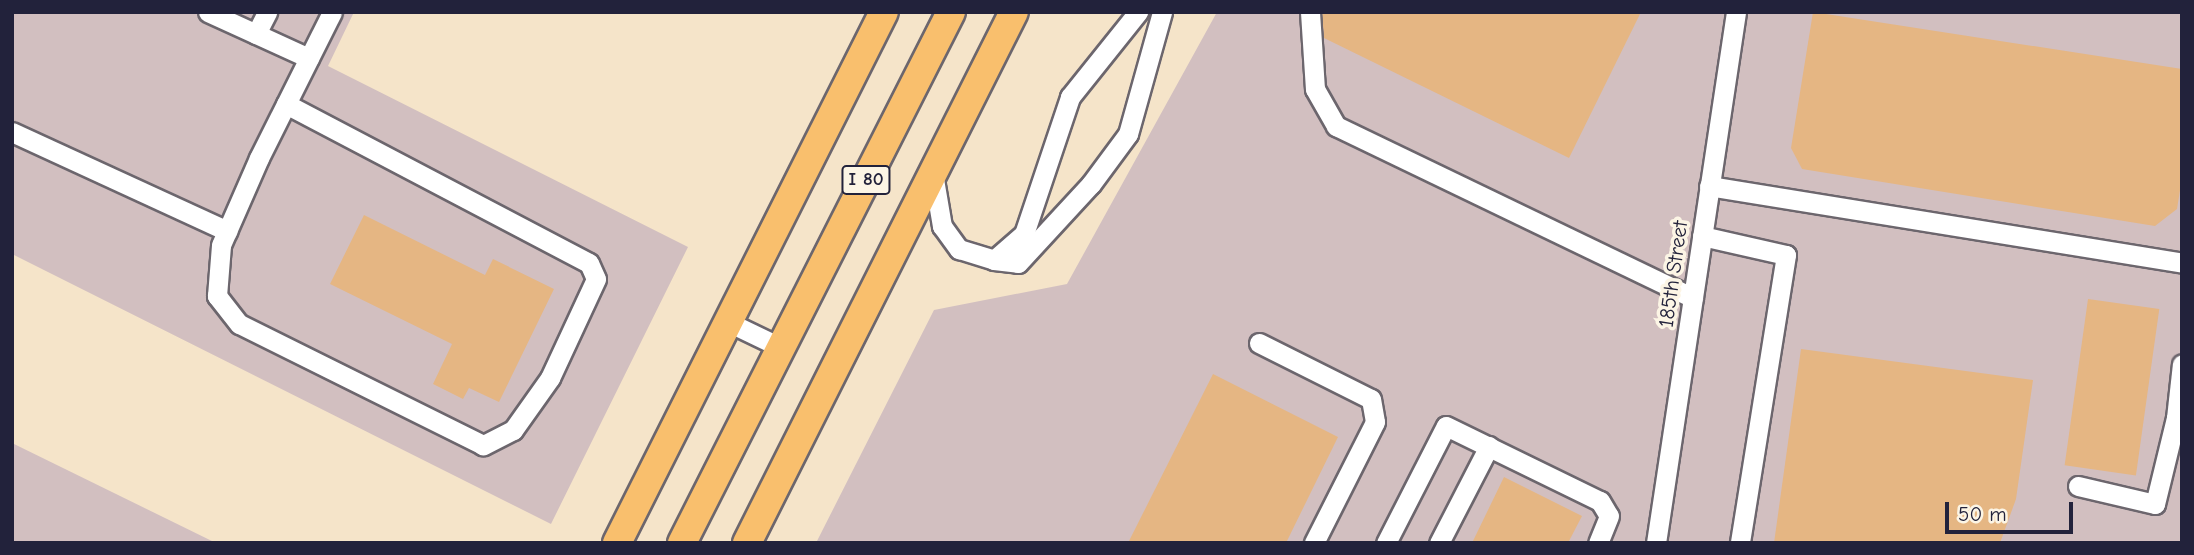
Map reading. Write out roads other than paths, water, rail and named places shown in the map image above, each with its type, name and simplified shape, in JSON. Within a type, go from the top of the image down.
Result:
[{"type":"highway","name":"I 80","points":[[617,543],[884,12]]},
{"type":"highway","name":"I 80","points":[[682,543],[951,12]]},
{"type":"highway","points":[[747,543],[1014,12]]},
{"type":"street","points":[[208,12],[309,58]]},
{"type":"street","points":[[256,34],[267,12]]},
{"type":"street","points":[[286,104],[565,248],[589,263],[596,279],[550,378],[513,429],[483,445],[239,324],[217,296],[221,245],[259,158],[286,104],[309,58],[332,12]]},
{"type":"street","points":[[994,260],[1024,234],[1070,97],[1138,12]]},
{"type":"street","points":[[933,173],[942,226],[959,249],[994,260],[1018,263],[1091,184],[1128,134],[1162,12]]},
{"type":"street","points":[[1310,12],[1315,89],[1336,126],[1692,298]]},
{"type":"street","name":"185th Street","points":[[1656,543],[1736,12]]},
{"type":"street","points":[[12,132],[227,231]]},
{"type":"street","points":[[1709,186],[2182,263]]},
{"type":"street","points":[[1702,236],[1786,254],[1740,543]]},
{"type":"street","points":[[728,322],[782,348]]},
{"type":"street","points":[[1259,343],[1371,399],[1375,422],[1314,543]]},
{"type":"street","points":[[2078,485],[2155,504],[2179,418],[2182,364]]},
{"type":"street","points":[[1386,543],[1446,426],[1600,501],[1609,516],[1598,543]]},
{"type":"street","points":[[1439,543],[1489,446]]}]
